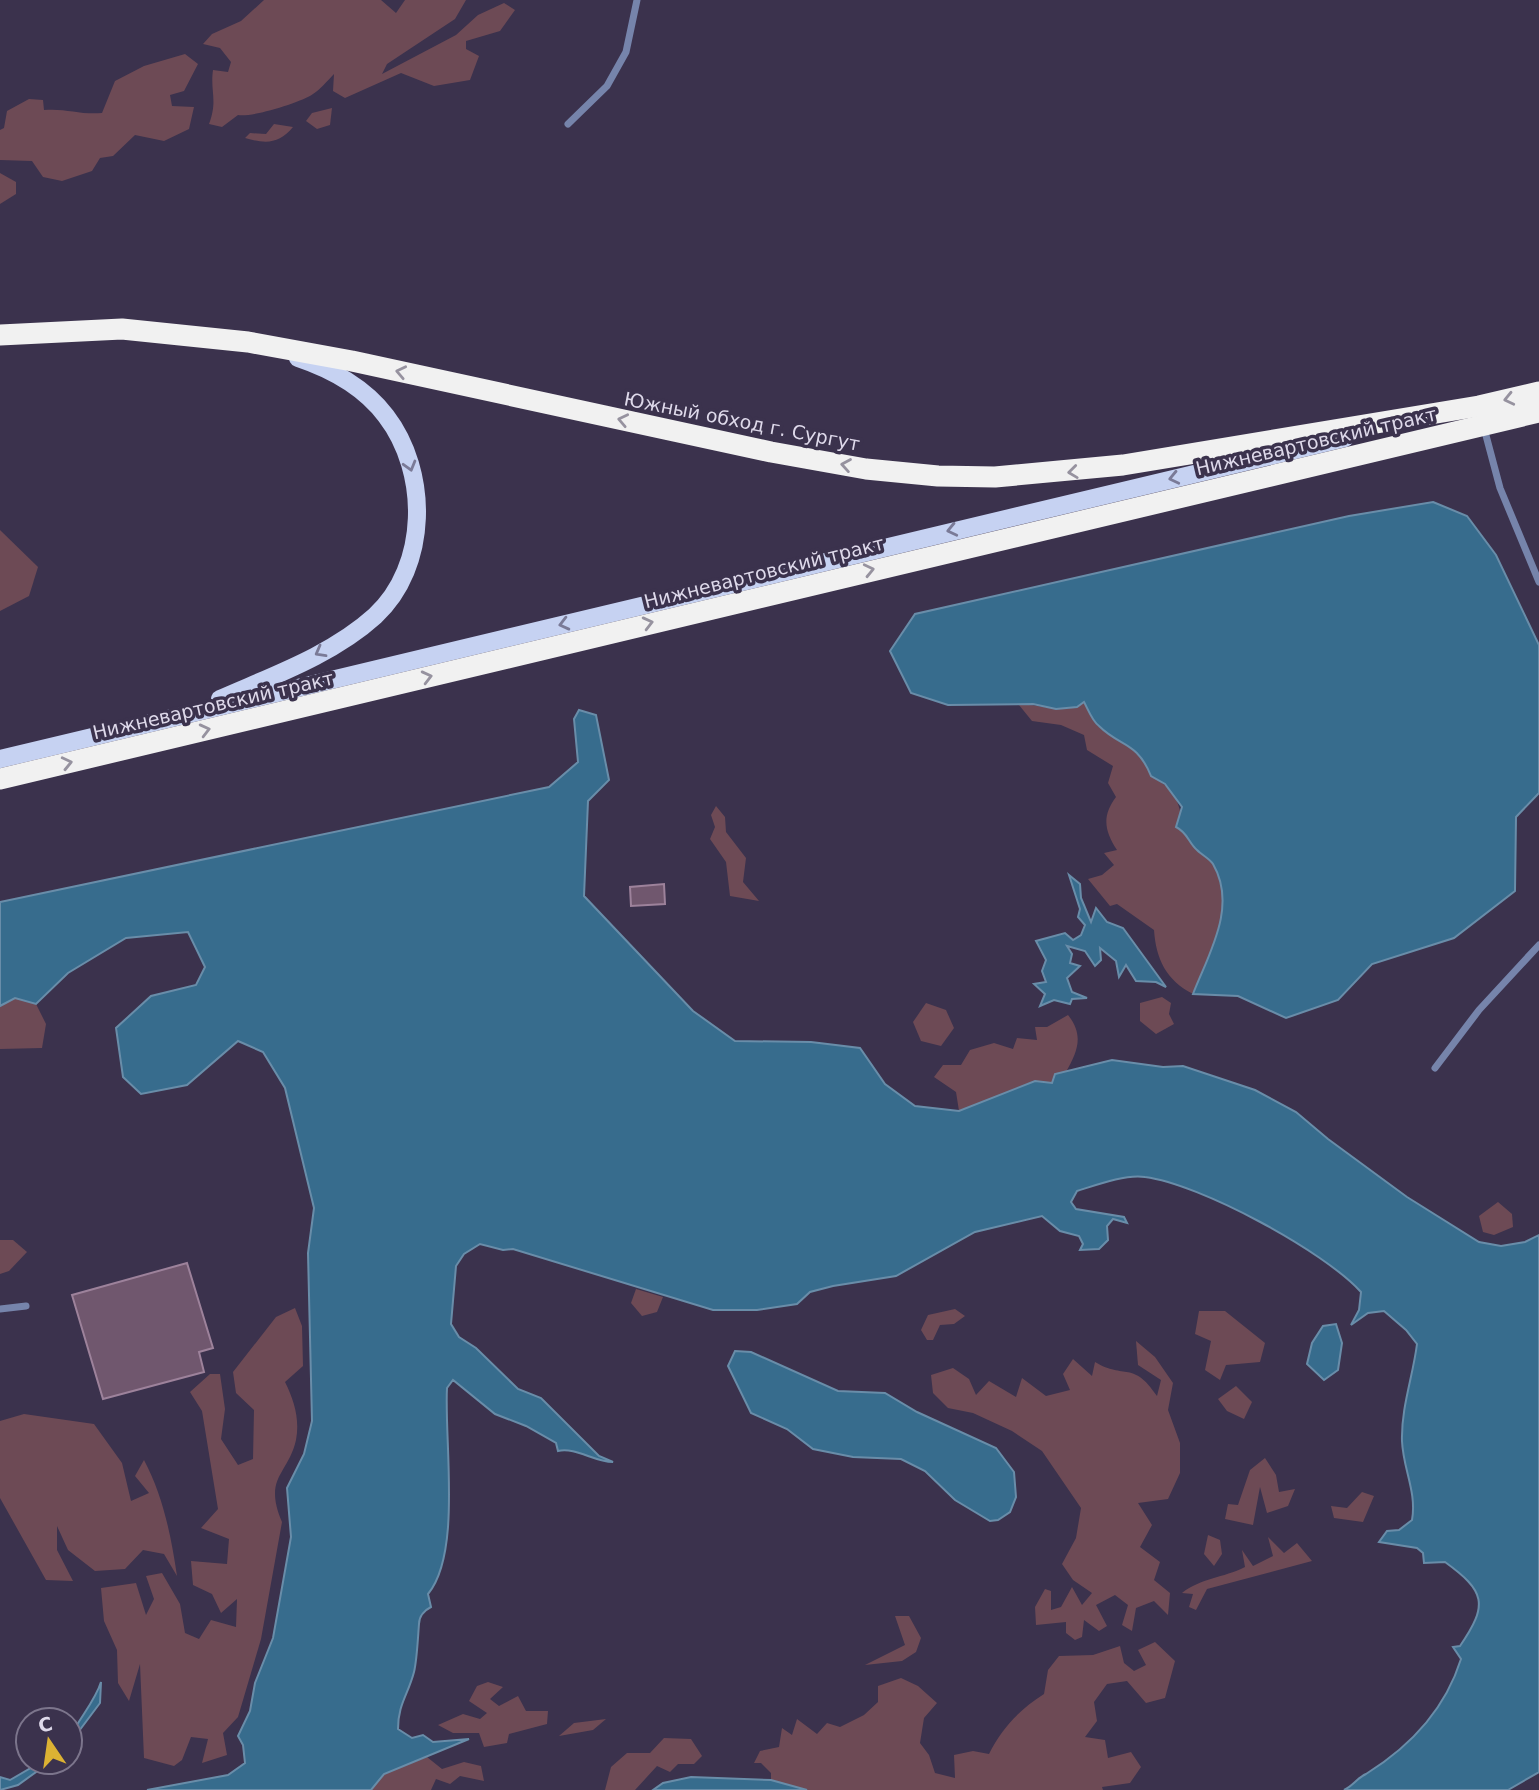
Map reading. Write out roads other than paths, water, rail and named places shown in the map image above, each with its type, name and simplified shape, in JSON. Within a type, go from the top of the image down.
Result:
[{"type":"highway","name":"Южный обход г. Сургут","points":[[0,335],[122,330],[248,342],[365,364],[771,452],[866,469],[938,476],[1066,473],[1481,416]]},
{"type":"highway","name":"Нижневартовский тракт","points":[[0,779],[1481,416],[1539,392]]},
{"type":"highway","name":"Нижневартовский тракт","points":[[1481,416],[1539,412]]},
{"type":"main road","points":[[135,728],[221,699],[317,654],[356,631],[377,614],[397,587],[410,560],[417,508],[413,475],[404,444],[385,415],[364,393],[341,377],[315,364],[248,342]]},
{"type":"main road","name":"Нижневартовский тракт","points":[[0,759],[1481,416]]},
{"type":"lane","points":[[568,124],[607,86],[626,52],[636,0]]},
{"type":"lane","points":[[1481,416],[1500,488],[1539,582]]},
{"type":"lane","points":[[1436,1068],[1479,1010],[1539,945]]},
{"type":"lane","points":[[0,1309],[26,1306]]},
{"type":"water","points":[[1433,502],[1467,516],[1496,555],[1539,645],[1539,793],[1516,817],[1515,891],[1454,938],[1372,964],[1338,1000],[1286,1018],[1238,996],[1193,994],[1213,947],[1222,914],[1220,880],[1212,862],[1176,827],[1182,807],[1165,784],[1151,776],[1134,750],[1097,724],[1084,702],[1077,707],[1056,709],[1033,704],[948,705],[911,693],[890,651],[915,614],[1349,516]]},
{"type":"water","points":[[579,710],[596,715],[609,780],[588,801],[584,896],[693,1011],[735,1041],[811,1042],[860,1048],[885,1084],[915,1106],[959,1111],[1035,1081],[1052,1083],[1055,1074],[1112,1060],[1163,1067],[1183,1066],[1255,1090],[1296,1112],[1407,1197],[1479,1242],[1501,1246],[1525,1242],[1539,1235],[1539,1772],[1508,1790],[1344,1790],[1412,1739],[1436,1710],[1446,1695],[1461,1659],[1453,1647],[1460,1646],[1479,1609],[1475,1590],[1445,1562],[1424,1563],[1423,1553],[1417,1548],[1379,1542],[1387,1531],[1399,1530],[1412,1520],[1413,1500],[1403,1451],[1402,1429],[1417,1344],[1406,1330],[1384,1311],[1368,1313],[1351,1325],[1359,1310],[1361,1292],[1291,1239],[1197,1192],[1169,1182],[1137,1176],[1077,1191],[1071,1202],[1076,1209],[1124,1217],[1127,1223],[1113,1219],[1107,1226],[1108,1240],[1099,1249],[1080,1250],[1083,1244],[1079,1236],[1060,1231],[1042,1216],[975,1232],[896,1276],[833,1286],[810,1292],[797,1304],[757,1310],[713,1310],[513,1249],[503,1250],[480,1244],[464,1254],[456,1266],[451,1324],[459,1337],[476,1348],[518,1389],[541,1398],[599,1456],[613,1462],[572,1451],[558,1451],[556,1443],[526,1426],[495,1414],[453,1380],[447,1388],[449,1496],[445,1552],[438,1576],[428,1594],[431,1607],[419,1621],[415,1667],[401,1706],[398,1729],[412,1738],[423,1735],[433,1742],[469,1739],[384,1774],[371,1790],[147,1790],[228,1775],[245,1763],[243,1745],[238,1736],[250,1711],[255,1683],[273,1638],[291,1537],[287,1488],[304,1454],[312,1421],[308,1253],[314,1208],[285,1088],[263,1052],[238,1041],[187,1085],[141,1094],[123,1077],[116,1028],[151,996],[196,985],[205,967],[188,932],[126,938],[68,973],[36,1004],[15,998],[0,1006],[0,902],[549,787],[578,762],[574,719]]},
{"type":"water","points":[[1069,875],[1080,884],[1081,898],[1091,922],[1096,908],[1107,922],[1123,928],[1166,987],[1156,982],[1136,981],[1126,965],[1119,977],[1116,961],[1100,948],[1101,960],[1095,966],[1085,951],[1067,946],[1072,954],[1070,963],[1080,966],[1067,978],[1072,992],[1087,998],[1072,999],[1070,1004],[1054,1000],[1040,1006],[1045,994],[1034,984],[1046,982],[1042,971],[1046,960],[1036,941],[1065,933],[1073,940],[1081,935],[1085,925],[1078,917],[1080,909]]},
{"type":"water","points":[[1336,1324],[1342,1343],[1338,1370],[1324,1380],[1307,1364],[1312,1343],[1323,1326]]},
{"type":"water","points":[[735,1351],[751,1352],[838,1391],[885,1393],[917,1412],[996,1448],[1014,1472],[1016,1497],[1010,1512],[998,1520],[990,1521],[955,1500],[925,1471],[901,1459],[853,1457],[813,1449],[787,1429],[751,1413],[728,1366]]},
{"type":"water","points":[[101,1682],[100,1703],[84,1724],[84,1714]]},
{"type":"water","points":[[17,1776],[31,1776],[18,1785],[0,1790],[0,1777],[10,1780]]},
{"type":"water","points":[[691,1777],[771,1780],[807,1790],[653,1790],[663,1783]]}]
